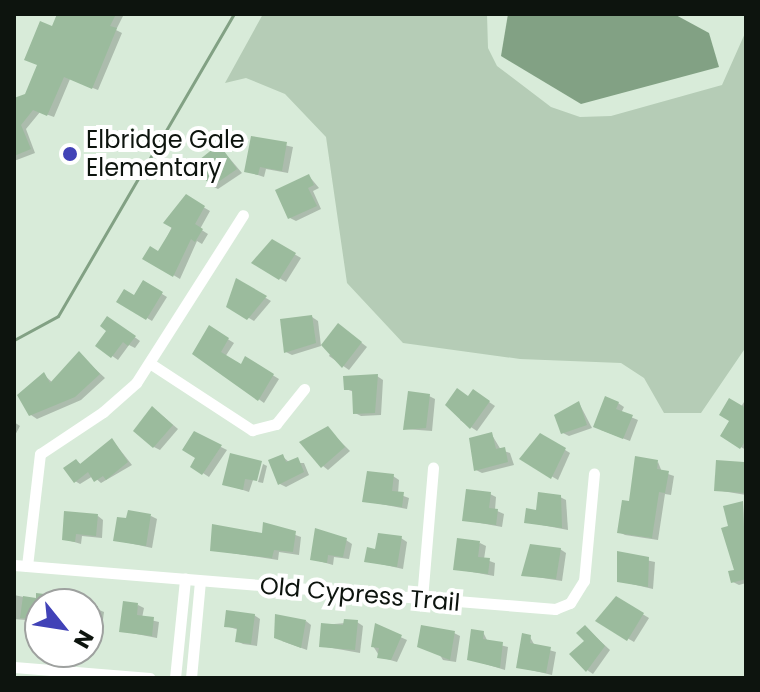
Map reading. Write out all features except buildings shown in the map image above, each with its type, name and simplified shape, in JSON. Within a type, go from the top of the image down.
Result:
[{"type":"street","points":[[20,566],[40,454],[103,412],[151,364],[243,215]]},
{"type":"street","points":[[151,364],[252,430],[276,424],[304,389]]},
{"type":"street","points":[[422,599],[433,467]]},
{"type":"street","name":"Old Cypress Trail","points":[[20,566],[546,609],[570,603],[584,581],[594,473]]},
{"type":"street","points":[[175,678],[185,579]]},
{"type":"street","points":[[191,678],[200,581]]},
{"type":"street","points":[[14,667],[150,678]]},
{"type":"shaded area","points":[[263,14],[487,14],[488,48],[497,66],[551,107],[580,117],[611,116],[722,85],[746,31],[746,347],[701,413],[664,413],[644,378],[621,363],[520,359],[403,343],[347,283],[326,137],[285,94],[246,78],[225,83]]},
{"type":"shaded area","points":[[508,14],[674,14],[709,33],[719,67],[581,104],[501,56]]},
{"type":"waterway","points":[[14,340],[58,316],[234,14]]},
{"type":"place","name":"Elbridge Gale Elementary","points":[[70,154]]}]
